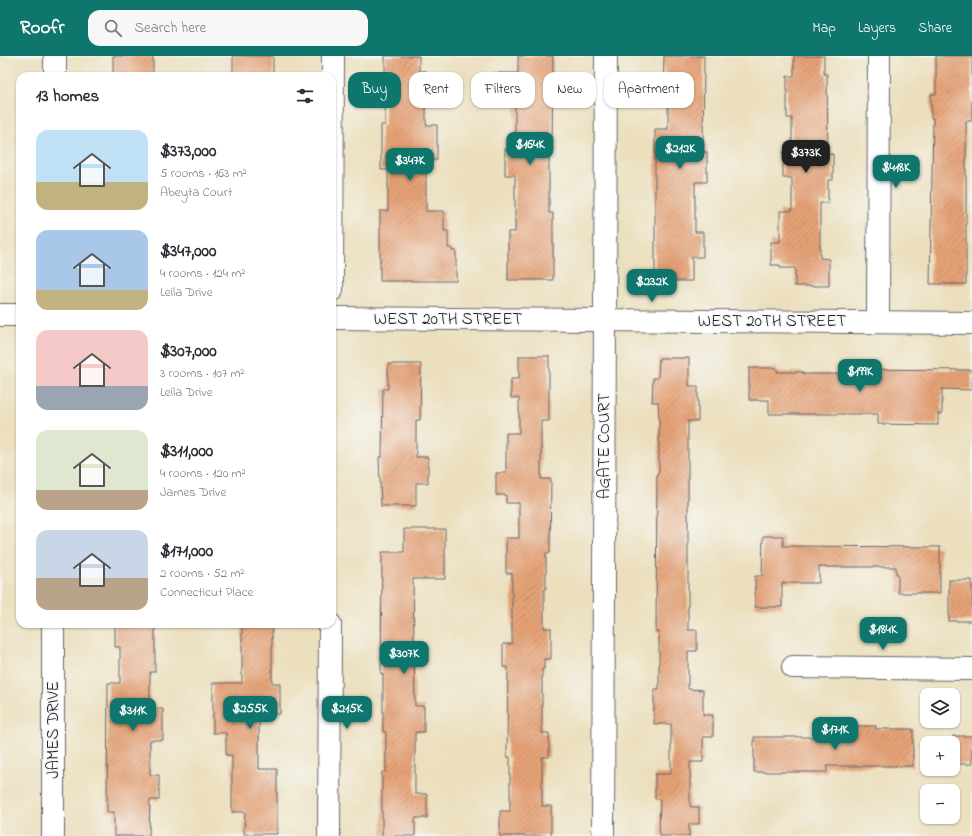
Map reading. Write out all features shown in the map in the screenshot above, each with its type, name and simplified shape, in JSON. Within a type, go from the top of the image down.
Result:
[{"type":"street","points":[[55,56],[55,72]]},
{"type":"street","points":[[333,56],[333,72]]},
{"type":"street","name":"AGATE COURT","points":[[603,836],[606,56]]},
{"type":"street","points":[[878,322],[880,56]]},
{"type":"street","points":[[0,315],[16,315]]},
{"type":"street","name":"WEST 20TH STREET","points":[[336,318],[972,323]]},
{"type":"street","name":"JAMES DRIVE","points":[[53,628],[53,836]]},
{"type":"street","points":[[329,836],[330,628]]},
{"type":"street","points":[[793,667],[972,669]]},
{"type":"building","points":[[113,56],[153,56],[153,72],[113,72]]},
{"type":"building","points":[[233,56],[273,56],[273,72],[233,72]]},
{"type":"building","points":[[385,56],[419,56],[419,71],[426,71],[409,72],[409,108],[426,108],[426,125],[437,125],[437,160],[426,160],[426,211],[444,211],[444,231],[448,231],[448,248],[452,248],[452,251],[456,251],[456,281],[380,281],[380,211],[388,211],[388,170],[381,170],[381,125],[385,125],[385,108],[401,108],[401,72],[385,72]]},
{"type":"building","points":[[518,56],[553,56],[553,72],[543,72],[543,108],[552,108],[552,152],[549,152],[549,213],[553,213],[553,280],[508,280],[508,232],[515,232],[515,175],[505,175],[505,149],[515,149],[515,108],[535,108],[535,72],[518,72]]},
{"type":"building","points":[[664,56],[704,56],[703,152],[707,152],[707,182],[695,182],[695,232],[703,232],[703,257],[692,257],[692,281],[655,281],[655,129],[668,129],[668,108],[694,108],[694,72],[664,72]]},
{"type":"building","points":[[794,56],[824,56],[824,74],[827,74],[828,154],[833,154],[833,180],[828,180],[828,203],[820,203],[820,258],[829,259],[829,286],[795,286],[795,268],[780,268],[780,265],[771,265],[771,242],[780,242],[780,211],[792,211],[792,178],[783,178],[783,152],[792,152],[792,118],[787,118],[787,76],[794,76]]},
{"type":"building","points":[[936,56],[972,56],[972,121],[966,121],[966,284],[930,284],[933,118],[931,118],[931,94],[936,94]]},
{"type":"building","points":[[519,356],[549,356],[549,421],[541,421],[541,479],[551,479],[550,553],[546,553],[544,628],[551,628],[551,659],[544,659],[544,669],[542,669],[542,733],[549,733],[549,757],[542,757],[542,806],[551,806],[551,836],[500,836],[500,811],[510,811],[510,757],[507,757],[508,667],[503,667],[503,644],[512,644],[512,573],[506,573],[506,538],[519,538],[519,503],[506,503],[506,495],[496,495],[496,473],[506,473],[506,433],[519,433],[519,398],[511,398],[511,379],[519,379]]},
{"type":"building","points":[[659,358],[689,358],[689,386],[698,386],[698,421],[688,421],[688,630],[697,630],[697,651],[688,651],[688,689],[703,690],[703,715],[713,715],[713,737],[703,737],[703,762],[690,762],[690,807],[699,807],[699,824],[689,824],[689,836],[659,836],[660,799],[655,799],[655,774],[671,774],[671,724],[654,724],[654,689],[659,689],[659,632],[656,632],[657,473],[659,473],[659,421],[658,402],[652,402],[653,378],[658,378]]},
{"type":"building","points":[[388,364],[421,364],[420,420],[416,420],[416,457],[428,457],[428,483],[416,483],[416,506],[381,506],[379,457],[382,457],[383,389],[388,389]]},
{"type":"building","points":[[749,368],[777,368],[777,372],[803,372],[803,374],[853,374],[853,369],[972,370],[972,390],[942,389],[942,414],[938,414],[938,425],[878,424],[878,414],[769,414],[769,400],[749,400]]},
{"type":"building","points":[[404,529],[445,529],[445,579],[413,579],[415,706],[424,706],[424,732],[415,732],[415,794],[427,794],[427,818],[415,818],[415,836],[382,836],[382,772],[386,772],[386,732],[383,732],[383,674],[381,674],[382,552],[404,552]]},
{"type":"building","points":[[763,536],[783,536],[783,546],[940,547],[940,593],[898,593],[898,574],[896,574],[896,567],[819,567],[819,583],[782,583],[782,607],[755,607],[755,576],[762,576]]},
{"type":"building","points":[[949,580],[972,580],[972,621],[949,621]]},
{"type":"building","points":[[115,628],[155,628],[155,672],[150,672],[150,709],[163,709],[163,740],[150,740],[150,775],[159,775],[159,800],[150,800],[149,836],[114,836],[114,812],[107,812],[108,683],[120,683],[120,647],[115,647]]},
{"type":"building","points":[[242,628],[272,628],[272,683],[280,683],[280,714],[259,714],[259,769],[277,769],[277,834],[244,834],[245,812],[232,812],[232,755],[226,755],[226,733],[213,733],[213,683],[242,683]]},
{"type":"building","points":[[848,726],[876,726],[876,729],[913,729],[913,766],[827,766],[827,772],[754,772],[754,737],[848,737]]},
{"type":"building","points":[[960,736],[972,736],[972,764],[960,764]]}]
